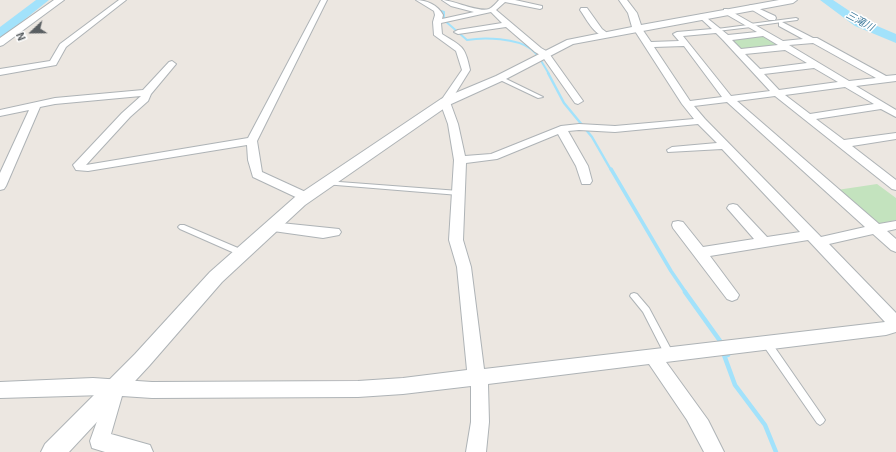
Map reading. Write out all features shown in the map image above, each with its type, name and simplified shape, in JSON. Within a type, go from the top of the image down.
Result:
[{"type":"street","points":[[0,42],[60,0]]},
{"type":"street","points":[[0,72],[52,63],[63,46],[123,0]]},
{"type":"street","points":[[306,197],[257,174],[252,141],[324,0]]},
{"type":"street","points":[[419,0],[437,10],[442,21],[438,35],[457,45],[461,49],[466,70],[445,102],[453,124],[460,160],[456,240],[464,267],[478,377],[480,422],[476,452]]},
{"type":"street","points":[[446,1],[456,0]]},
{"type":"street","points":[[442,21],[489,11],[504,0],[540,7]]},
{"type":"street","points":[[0,390],[93,386],[152,390],[358,389],[411,385],[886,328],[896,324],[702,121],[688,104],[637,28],[637,22],[633,14],[623,0]]},
{"type":"street","points":[[53,452],[142,360],[196,299],[242,253],[271,227],[306,197],[445,102],[500,78],[570,42],[603,34],[793,0]]},
{"type":"street","points":[[446,1],[453,5],[489,11],[508,24],[538,50],[541,56],[578,101]]},
{"type":"street","points":[[751,7],[896,86]]},
{"type":"street","points":[[584,10],[599,31],[603,34]]},
{"type":"street","points":[[727,11],[896,114]]},
{"type":"street","points":[[702,16],[757,72],[772,94],[807,117],[896,186]]},
{"type":"street","points":[[458,32],[508,24]]},
{"type":"street","points":[[718,33],[717,38],[772,94],[896,196]]},
{"type":"street","points":[[764,34],[677,34],[686,43],[729,99],[896,247]]},
{"type":"street","points":[[739,52],[811,40]]},
{"type":"street","points":[[649,45],[686,43]]},
{"type":"street","points":[[172,64],[146,93],[145,99],[92,151],[79,165],[80,168],[96,167],[252,141]]},
{"type":"street","points":[[757,72],[815,65]]},
{"type":"street","points":[[688,104],[896,78]]},
{"type":"street","points":[[0,113],[61,100],[146,93]]},
{"type":"street","points":[[0,186],[36,105]]},
{"type":"street","points":[[807,117],[884,106]]},
{"type":"street","points":[[460,160],[493,157],[561,130],[579,127],[615,129],[702,121]]},
{"type":"street","points":[[561,130],[582,166],[586,182]]},
{"type":"street","points":[[842,144],[896,136]]},
{"type":"street","points":[[672,150],[725,146]]},
{"type":"street","points":[[882,175],[896,173]]},
{"type":"street","points":[[733,208],[764,242]]},
{"type":"street","points":[[678,225],[732,295]]},
{"type":"street","points":[[700,253],[764,242],[814,238],[876,230],[896,225]]},
{"type":"street","points":[[271,227],[323,233],[334,232]]},
{"type":"street","points":[[661,355],[708,436],[714,452]]},
{"type":"street","points":[[115,388],[109,413],[96,446],[143,452]]},
{"type":"lane","points":[[718,33],[750,25],[796,19]]},
{"type":"lane","points":[[500,78],[540,97]]},
{"type":"lane","points":[[326,183],[459,193]]},
{"type":"lane","points":[[182,227],[242,253]]},
{"type":"lane","points":[[634,296],[646,310],[661,355]]},
{"type":"lane","points":[[766,342],[820,420]]},
{"type":"green space","points":[[761,35],[780,45],[742,51],[730,38]]},
{"type":"green space","points":[[877,184],[896,198],[896,220],[878,224],[837,190]]},
{"type":"waterway","points":[[0,33],[43,0]]},
{"type":"waterway","name":"三滝川","points":[[826,0],[859,23],[896,39]]},
{"type":"waterway","points":[[441,11],[444,12],[444,20],[467,40],[500,39],[525,45],[536,54],[549,74]]},
{"type":"waterway","points":[[548,73],[564,103],[592,137],[611,170]]},
{"type":"waterway","points":[[611,169],[671,271],[686,293]]},
{"type":"waterway","points":[[685,292],[723,345]]},
{"type":"waterway","points":[[726,350],[728,355],[724,355],[735,385],[765,425],[776,452]]}]
